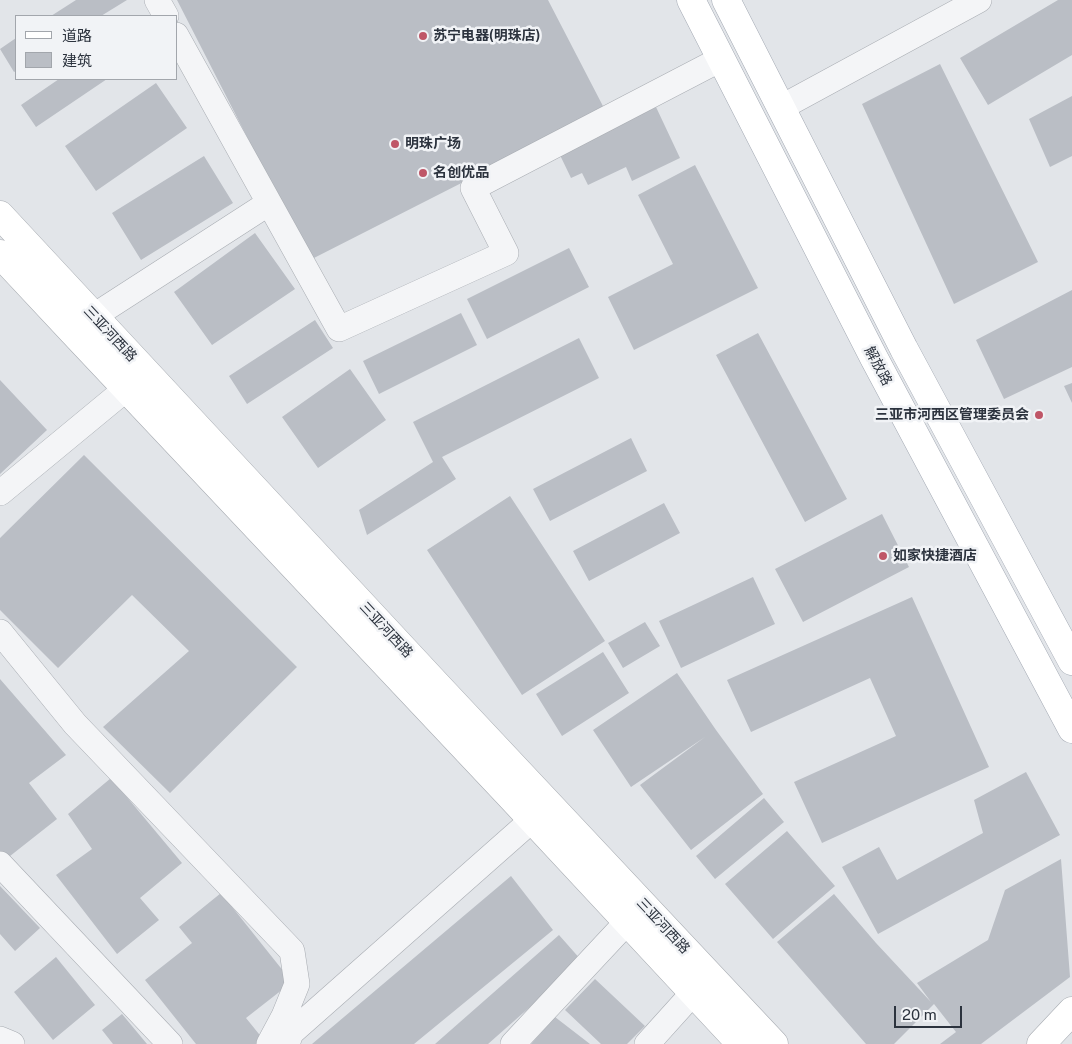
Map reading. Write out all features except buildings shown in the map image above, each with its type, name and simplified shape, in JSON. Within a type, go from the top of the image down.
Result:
[{"type":"main road","name":"解放路","points":[[691,0],[874,358],[1072,729]]},
{"type":"main road","points":[[726,0],[904,349],[1072,660]]},
{"type":"main road","name":"三亚河西路","points":[[0,215],[430,678],[774,1044]]},
{"type":"main road","name":"三亚河西路","points":[[0,254],[741,1044]]},
{"type":"main road","points":[[1041,1044],[1072,1011]]},
{"type":"street","points":[[157,0],[165,15]]},
{"type":"street","points":[[782,108],[979,0]]},
{"type":"street","points":[[178,39],[339,329],[506,253],[473,188],[722,59]]},
{"type":"street","points":[[94,316],[269,203]]},
{"type":"street","points":[[0,493],[126,389]]},
{"type":"street","points":[[0,632],[75,724],[292,951],[298,984],[269,1044]]},
{"type":"street","points":[[287,1044],[292,1033],[532,820]]},
{"type":"street","points":[[0,864],[170,1044]]},
{"type":"street","points":[[513,1044],[627,922]]},
{"type":"street","points":[[647,1044],[693,993]]},
{"type":"street","points":[[0,1039],[12,1044]]},
{"type":"place","name":"苏宁电器(明珠店)","points":[[423,36]]},
{"type":"place","name":"明珠广场","points":[[395,144]]},
{"type":"place","name":"名创优品","points":[[423,173]]},
{"type":"place","name":"三亚市河西区管理委员会","points":[[1039,415]]},
{"type":"place","name":"如家快捷酒店","points":[[883,556]]}]
